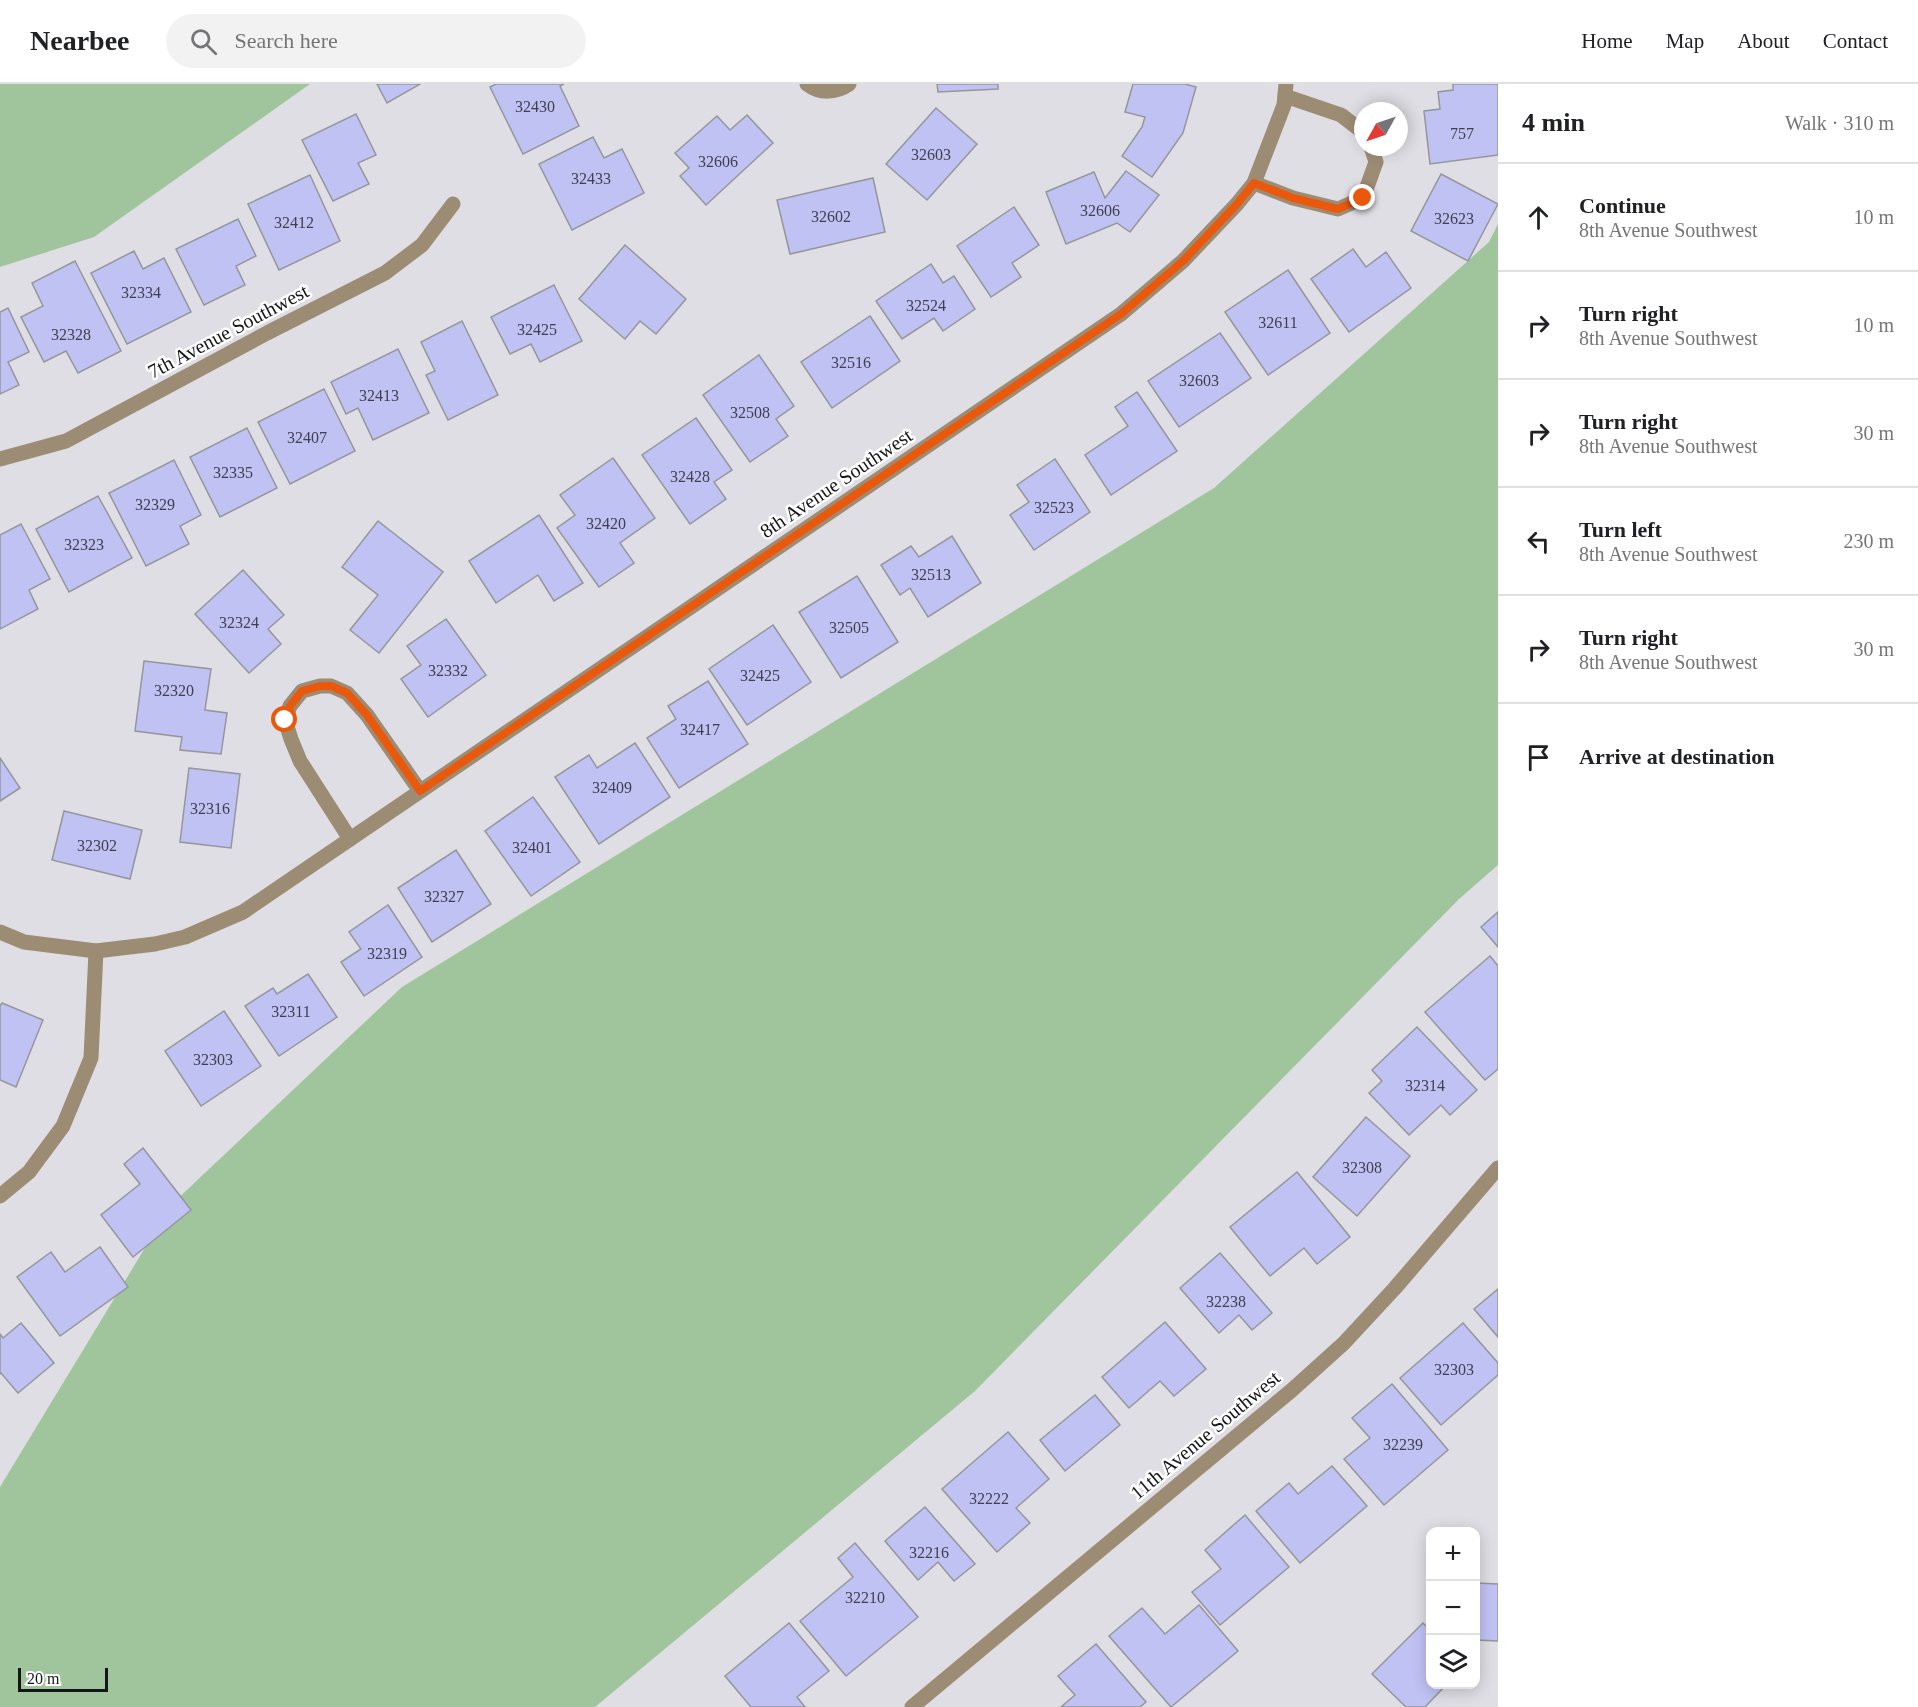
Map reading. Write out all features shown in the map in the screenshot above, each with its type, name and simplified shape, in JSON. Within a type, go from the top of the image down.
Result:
[{"type":"street","points":[[807,84],[824,91],[835,91],[849,84]]},
{"type":"street","points":[[1286,90],[1341,115],[1354,125]]},
{"type":"street","name":"8th Avenue Southwest","points":[[0,932],[24,942],[96,951],[156,944],[185,937],[243,912],[1121,314],[1183,261],[1254,183],[1270,146],[1284,105],[1286,90]]},
{"type":"street","points":[[1254,183],[1293,198],[1338,209],[1363,198],[1376,162],[1374,156]]},
{"type":"street","name":"7th Avenue Southwest","points":[[0,459],[66,441],[267,333],[385,273],[422,245],[453,204]]},
{"type":"street","points":[[350,839],[300,761],[291,739],[285,720],[290,706],[302,691],[320,686],[331,686],[347,693],[367,715],[420,791]]},
{"type":"street","points":[[0,1196],[29,1172],[63,1126],[91,1058],[96,951]]},
{"type":"street","name":"11th Avenue Southwest","points":[[912,1707],[1292,1390],[1344,1343],[1395,1288],[1498,1168]]},
{"type":"green space","points":[[0,84],[310,84],[94,237],[0,267]]},
{"type":"green space","points":[[1498,224],[1498,865],[1459,899],[975,1391],[595,1707],[0,1707],[0,1487],[171,1205],[402,987],[1214,488],[1489,242]]},
{"type":"building","points":[[377,84],[420,84],[387,103]]},
{"type":"building","points":[[496,84],[564,84],[560,86],[579,126],[523,154],[490,87]]},
{"type":"building","points":[[937,84],[998,84],[998,89],[938,92]]},
{"type":"building","points":[[1133,84],[1185,84],[1196,87],[1183,133],[1152,177],[1122,156],[1142,127],[1145,117],[1125,112]]},
{"type":"building","points":[[1453,84],[1498,84],[1498,155],[1430,164],[1424,111],[1440,109],[1438,92],[1453,90]]},
{"type":"building","points":[[936,108],[977,144],[927,200],[886,164]]},
{"type":"building","points":[[356,114],[376,155],[358,163],[369,184],[333,201],[302,140]]},
{"type":"building","points":[[747,115],[773,143],[706,205],[680,176],[689,168],[675,153],[717,116],[730,130]]},
{"type":"building","points":[[593,137],[604,158],[622,149],[644,193],[572,230],[539,164]]},
{"type":"building","points":[[1126,171],[1159,195],[1130,232],[1117,223],[1066,244],[1046,192],[1094,172],[1105,198]]},
{"type":"building","points":[[1441,174],[1498,204],[1468,261],[1411,231]]},
{"type":"building","points":[[310,175],[340,241],[279,270],[248,204]]},
{"type":"building","points":[[873,178],[885,232],[790,254],[777,200]]},
{"type":"building","points":[[1014,207],[1039,245],[1012,263],[1021,277],[991,297],[957,246]]},
{"type":"building","points":[[238,219],[256,256],[236,266],[245,285],[204,305],[176,249]]},
{"type":"building","points":[[625,245],[686,299],[656,334],[640,321],[625,339],[579,299]]},
{"type":"building","points":[[1353,249],[1366,267],[1386,252],[1411,288],[1349,332],[1311,279]]},
{"type":"building","points":[[134,251],[143,269],[164,258],[191,312],[127,344],[91,273]]},
{"type":"building","points":[[75,261],[121,351],[78,373],[66,351],[44,362],[21,317],[43,306],[32,283]]},
{"type":"building","points":[[931,264],[943,283],[954,276],[975,309],[943,331],[934,318],[902,339],[876,301]]},
{"type":"building","points":[[1288,270],[1330,333],[1268,375],[1225,312]]},
{"type":"building","points":[[554,285],[582,341],[540,362],[531,344],[510,354],[491,317]]},
{"type":"building","points":[[8,308],[29,352],[8,362],[19,385],[0,394],[0,312]]},
{"type":"building","points":[[870,316],[900,361],[832,408],[801,362]]},
{"type":"building","points":[[462,321],[498,395],[448,420],[426,375],[435,371],[421,342]]},
{"type":"building","points":[[1220,333],[1251,378],[1179,427],[1148,381]]},
{"type":"building","points":[[398,349],[429,413],[373,440],[358,408],[346,414],[331,382]]},
{"type":"building","points":[[759,355],[794,406],[776,419],[788,436],[750,462],[703,395]]},
{"type":"building","points":[[324,389],[355,451],[290,484],[258,422]]},
{"type":"building","points":[[1137,392],[1177,451],[1111,495],[1085,455],[1128,426],[1115,407]]},
{"type":"building","points":[[696,418],[732,470],[714,482],[726,499],[690,524],[642,455]]},
{"type":"building","points":[[247,428],[277,488],[220,517],[190,457]]},
{"type":"building","points":[[613,458],[655,518],[620,543],[634,563],[599,587],[557,528],[575,515],[560,495]]},
{"type":"building","points":[[1055,459],[1090,512],[1034,550],[1010,515],[1029,502],[1017,485]]},
{"type":"building","points":[[174,460],[201,515],[180,526],[189,544],[146,566],[109,493]]},
{"type":"building","points":[[98,496],[132,558],[69,592],[36,529]]},
{"type":"building","points":[[539,515],[583,583],[554,601],[538,575],[496,603],[469,561]]},
{"type":"building","points":[[378,521],[443,572],[379,653],[350,630],[378,595],[342,567]]},
{"type":"building","points":[[21,524],[50,579],[29,590],[38,609],[0,629],[0,535]]},
{"type":"building","points":[[952,536],[981,583],[928,617],[910,588],[900,595],[881,565],[911,546],[919,557]]},
{"type":"building","points":[[243,570],[284,615],[268,629],[281,644],[249,673],[195,614]]},
{"type":"building","points":[[857,576],[898,642],[841,678],[799,612]]},
{"type":"building","points":[[446,619],[486,675],[428,717],[401,679],[421,665],[407,646]]},
{"type":"building","points":[[773,625],[811,682],[747,725],[709,669]]},
{"type":"building","points":[[144,661],[211,669],[205,710],[227,713],[221,754],[180,750],[182,737],[135,731]]},
{"type":"building","points":[[708,681],[748,744],[679,788],[647,738],[676,719],[668,706]]},
{"type":"building","points":[[635,743],[670,797],[599,844],[555,777],[589,755],[597,768]]},
{"type":"building","points":[[0,758],[20,788],[0,801]]},
{"type":"building","points":[[189,768],[240,774],[231,848],[180,842]]},
{"type":"building","points":[[533,797],[580,862],[531,896],[485,831]]},
{"type":"building","points":[[64,811],[142,830],[130,879],[52,860]]},
{"type":"building","points":[[456,850],[491,904],[432,942],[398,888]]},
{"type":"building","points":[[388,905],[422,957],[364,996],[341,962],[361,949],[349,932]]},
{"type":"building","points":[[1498,912],[1498,947],[1481,927]]},
{"type":"building","points":[[1490,956],[1498,966],[1498,1069],[1485,1080],[1425,1012]]},
{"type":"building","points":[[308,974],[337,1017],[279,1056],[245,1006],[273,988],[277,994]]},
{"type":"building","points":[[2,1003],[43,1020],[16,1087],[0,1080],[0,1006]]},
{"type":"building","points":[[224,1011],[261,1066],[201,1106],[165,1051]]},
{"type":"building","points":[[1417,1027],[1477,1090],[1450,1115],[1441,1105],[1409,1135],[1369,1093],[1382,1081],[1372,1070]]},
{"type":"building","points":[[1366,1117],[1410,1156],[1357,1216],[1313,1177]]},
{"type":"building","points":[[143,1148],[191,1210],[133,1257],[101,1215],[140,1184],[124,1164]]},
{"type":"building","points":[[1297,1172],[1350,1237],[1317,1264],[1304,1248],[1270,1276],[1230,1227]]},
{"type":"building","points":[[100,1247],[128,1287],[60,1336],[17,1277],[51,1252],[65,1272]]},
{"type":"building","points":[[1220,1253],[1272,1313],[1252,1330],[1239,1315],[1219,1333],[1180,1288]]},
{"type":"building","points":[[1498,1289],[1498,1337],[1474,1309]]},
{"type":"building","points":[[1165,1322],[1206,1369],[1174,1396],[1160,1381],[1129,1408],[1102,1377]]},
{"type":"building","points":[[21,1323],[54,1363],[18,1393],[0,1374],[0,1334],[3,1338]]},
{"type":"building","points":[[1463,1323],[1498,1363],[1498,1375],[1441,1425],[1400,1378]]},
{"type":"building","points":[[1392,1384],[1448,1450],[1384,1505],[1344,1459],[1370,1438],[1352,1418]]},
{"type":"building","points":[[1095,1395],[1120,1425],[1065,1471],[1040,1440]]},
{"type":"building","points":[[1008,1432],[1049,1479],[1016,1508],[1030,1523],[997,1552],[942,1489]]},
{"type":"building","points":[[1332,1466],[1367,1506],[1300,1563],[1256,1511],[1289,1483],[1298,1494]]},
{"type":"building","points":[[925,1507],[975,1564],[954,1581],[938,1562],[918,1580],[885,1541]]},
{"type":"building","points":[[1245,1515],[1289,1567],[1220,1625],[1192,1592],[1221,1569],[1205,1550]]},
{"type":"building","points":[[855,1543],[918,1617],[846,1676],[800,1621],[853,1577],[838,1558]]},
{"type":"building","points":[[1480,1583],[1498,1584],[1498,1641],[1480,1640]]},
{"type":"building","points":[[1199,1605],[1238,1651],[1171,1707],[1109,1636],[1142,1608],[1165,1634]]},
{"type":"building","points":[[789,1623],[829,1671],[797,1697],[805,1707],[751,1707],[725,1676]]},
{"type":"building","points":[[1423,1623],[1426,1626],[1426,1689],[1442,1689],[1425,1707],[1406,1707],[1372,1674]]},
{"type":"building","points":[[1096,1644],[1146,1702],[1140,1707],[1061,1707],[1075,1695],[1058,1676]]},
{"type":"route","points":[[285,720],[290,706],[302,691],[320,686],[331,686],[347,693],[367,715],[420,791],[1121,314],[1183,261],[1254,183],[1293,198],[1338,209],[1363,198]]}]
